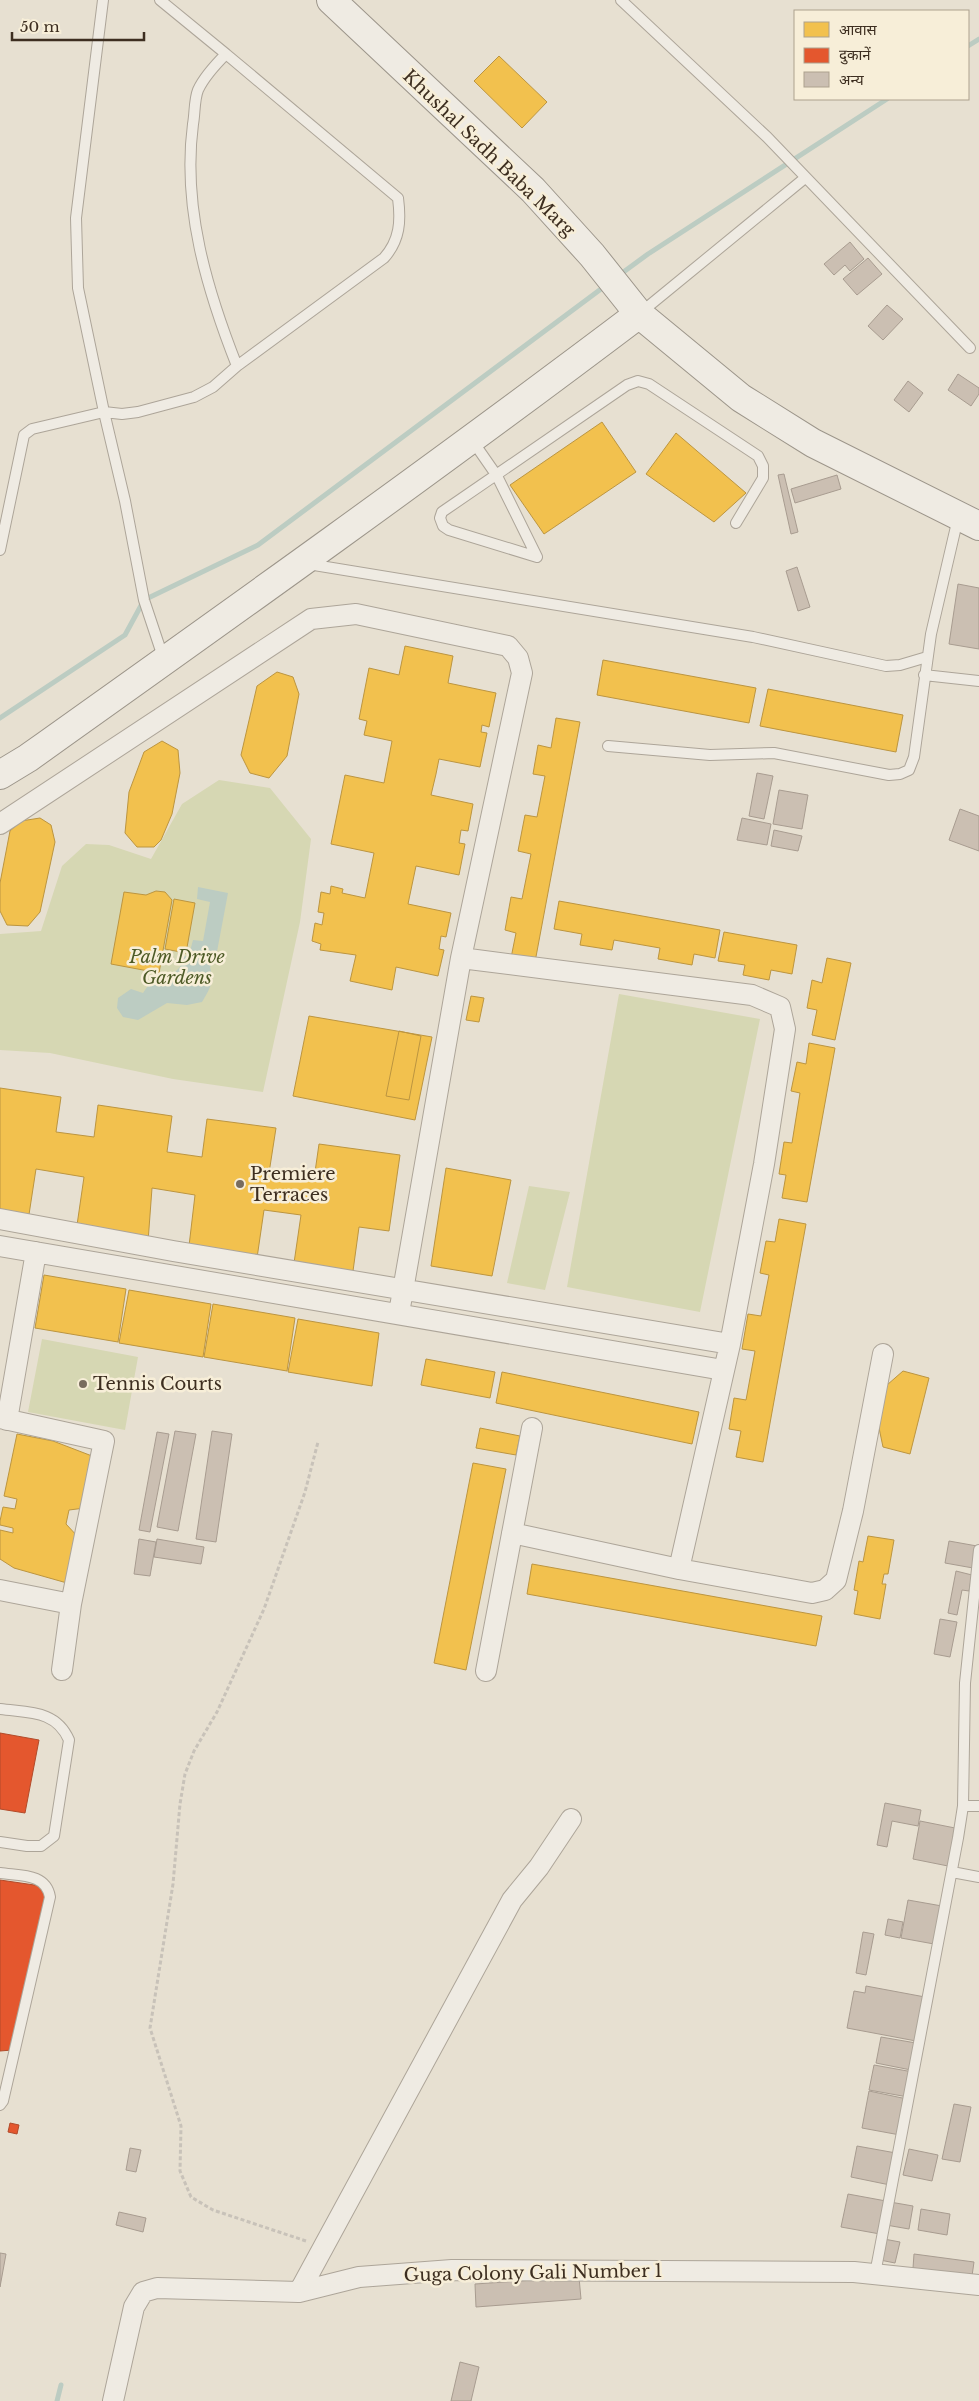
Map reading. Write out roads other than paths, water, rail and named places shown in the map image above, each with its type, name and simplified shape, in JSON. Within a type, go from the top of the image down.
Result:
[{"type":"street","name":"Khushal Sadh Baba Marg","points":[[331,0],[534,190],[611,278],[639,314],[741,398],[812,444],[969,521]]},
{"type":"street","points":[[0,775],[28,758],[303,563],[472,440],[639,314]]},
{"type":"street","points":[[0,824],[311,619],[356,614],[508,646],[518,658],[522,673],[461,958],[398,1313]]},
{"type":"street","points":[[461,958],[752,996],[780,1007],[785,1029],[764,1164],[730,1344],[679,1569]]},
{"type":"street","points":[[0,1219],[38,1240],[398,1313],[724,1370]]},
{"type":"street","points":[[0,1246],[38,1240],[172,1251],[730,1344]]},
{"type":"street","points":[[38,1240],[4,1419],[104,1441],[71,1604],[62,1670]]},
{"type":"street","points":[[512,1533],[679,1569],[812,1593],[825,1590],[836,1580],[853,1511],[884,1354]]},
{"type":"street","points":[[486,1671],[532,1428]]},
{"type":"street","points":[[0,1590],[71,1604]]},
{"type":"street","points":[[299,2292],[512,1900],[539,1867],[571,1820]]},
{"type":"street","name":"Guga Colony Gali Number 1","points":[[113,2401],[134,2307],[143,2292],[157,2288],[299,2292],[359,2277],[452,2270],[844,2272],[979,2285]]},
{"type":"lane","points":[[102,0],[76,218],[78,288],[125,501],[144,600],[164,661]]},
{"type":"lane","points":[[0,550],[24,435],[32,429],[104,412],[122,414],[138,412],[194,398],[213,387],[237,366],[384,258],[393,248],[399,231],[400,211],[398,198],[160,0]]},
{"type":"lane","points":[[621,0],[767,137],[970,348]]},
{"type":"lane","points":[[226,54],[214,65],[198,91],[190,151],[193,213],[199,241],[219,321],[237,366]]},
{"type":"lane","points":[[639,314],[805,178]]},
{"type":"lane","points":[[472,440],[496,476],[536,557],[449,530],[442,526],[440,518],[442,512],[496,476],[626,385],[643,382],[659,389],[758,456],[763,466],[763,478],[736,523]]},
{"type":"lane","points":[[608,746],[710,755],[774,753],[889,774],[900,774],[909,770],[914,757],[927,657],[969,521]]},
{"type":"lane","points":[[303,563],[754,637],[886,666],[900,665],[927,657]]},
{"type":"lane","points":[[924,675],[979,681]]},
{"type":"lane","points":[[875,2274],[963,1806],[965,1683],[979,1550]]},
{"type":"lane","points":[[0,1709],[50,1716],[63,1727],[69,1740],[54,1836],[41,1846],[0,1842]]},
{"type":"lane","points":[[963,1806],[979,1806]]},
{"type":"lane","points":[[952,1872],[979,1877]]},
{"type":"lane","points":[[0,1873],[40,1880],[48,1887],[50,1897],[3,2101],[0,2105]]},
{"type":"waterway","points":[[969,45],[979,39]]},
{"type":"waterway","points":[[618,276],[648,254],[885,100]]},
{"type":"waterway","points":[[0,718],[125,635],[144,600],[258,545],[605,286]]},
{"type":"waterway","points":[[57,2401],[61,2385]]},
{"type":"place","name":"Premiere Terraces","points":[[240,1184]]},
{"type":"place","name":"Tennis Courts","points":[[83,1384]]},
{"type":"park label","name":"Palm Drive Gardens","points":[[177,968]]}]
